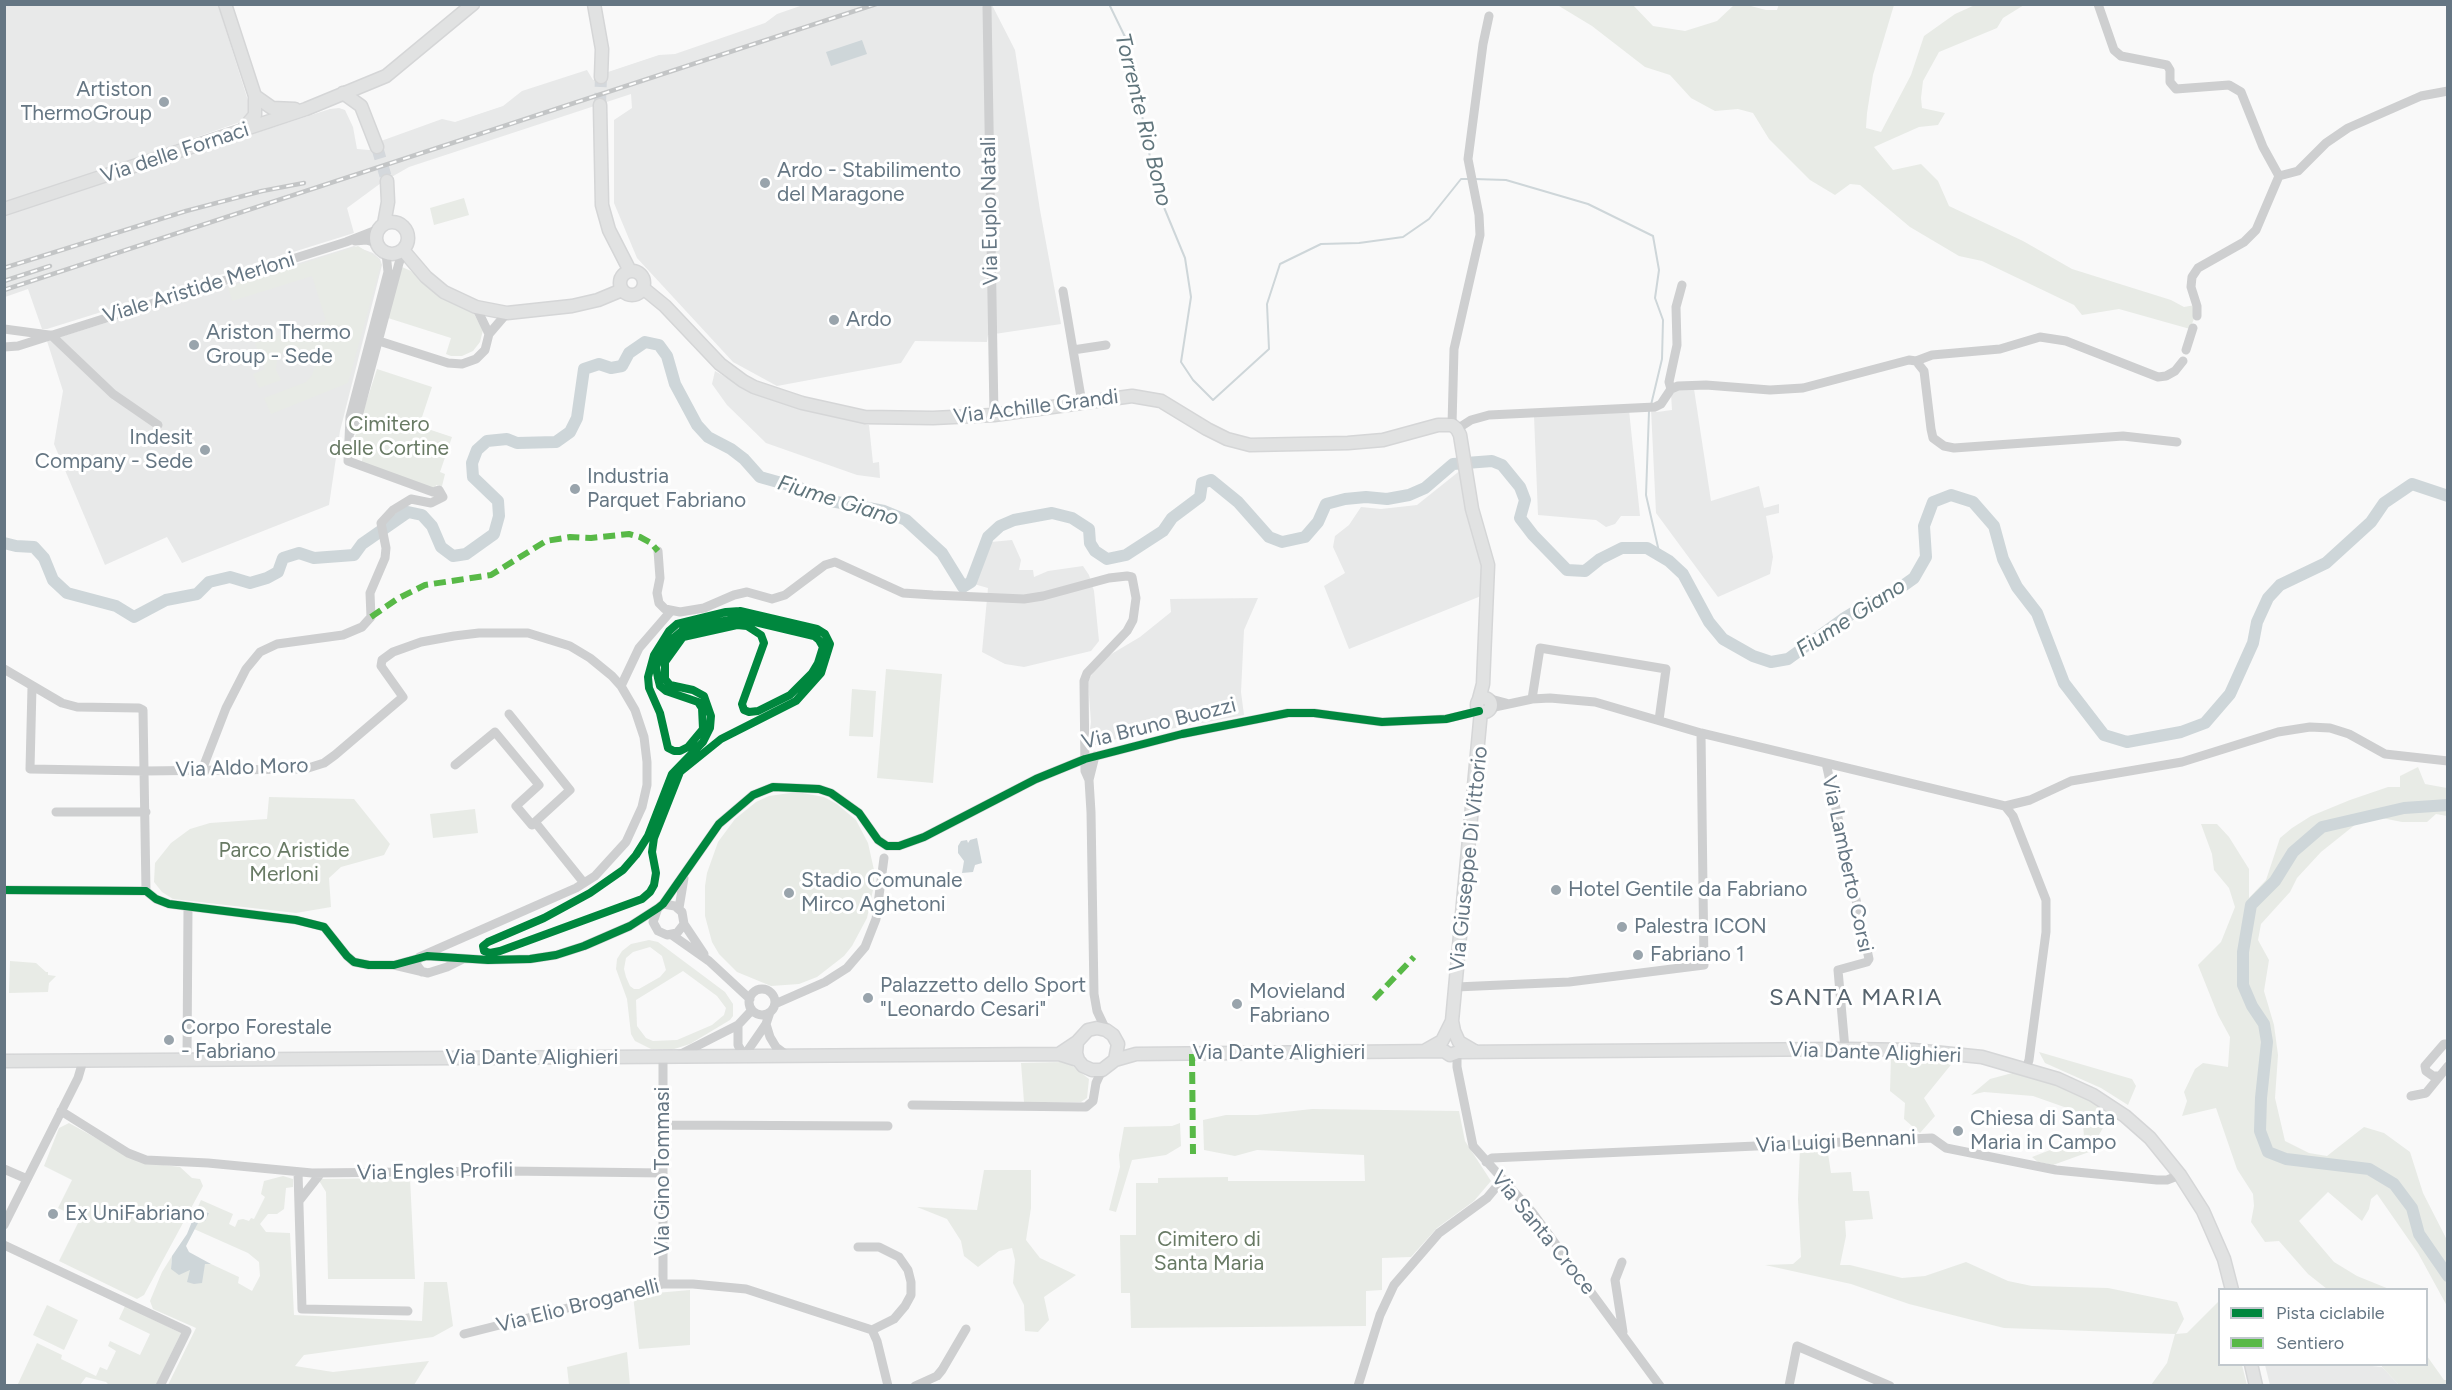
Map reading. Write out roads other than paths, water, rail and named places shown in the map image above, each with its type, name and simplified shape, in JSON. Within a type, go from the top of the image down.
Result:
[{"type":"main road","points":[[225,4],[255,96],[255,115],[240,131]]},
{"type":"main road","points":[[344,93],[386,76],[473,4]]},
{"type":"main road","points":[[594,4],[602,49],[601,77]]},
{"type":"main road","points":[[344,93],[362,106],[377,147]]},
{"type":"main road","name":"Via delle Fornaci","points":[[4,209],[306,109],[344,93]]},
{"type":"main road","points":[[255,96],[272,108],[306,109]]},
{"type":"main road","points":[[600,105],[602,205],[609,230],[630,271],[621,278],[622,290]]},
{"type":"main road","points":[[387,181],[388,202],[377,243],[386,253],[395,254],[404,251]]},
{"type":"main road","points":[[382,226],[394,222],[406,230],[408,239],[404,251]]},
{"type":"main road","points":[[404,251],[444,292],[476,307],[507,313],[572,306],[598,300],[622,290]]},
{"type":"main road","name":"Via Achille Grandi","points":[[630,271],[637,272],[642,277],[643,288],[665,306],[720,364],[754,387],[802,403],[865,417],[933,418],[994,415],[1132,396],[1161,401],[1227,439],[1250,445],[1348,444],[1383,440],[1438,425],[1454,427]]},
{"type":"main road","points":[[622,290],[635,295],[643,288]]},
{"type":"main road","points":[[1454,427],[1463,452],[1472,509],[1488,565],[1484,705]]},
{"type":"main road","name":"Via Giuseppe Di Vittorio","points":[[1452,1046],[1452,1021],[1484,705]]},
{"type":"main road","points":[[1059,1054],[1077,1042],[1088,1030],[1097,1028],[1106,1030]]},
{"type":"main road","name":"Via Dante Alighieri","points":[[1106,1030],[1113,1035],[1118,1044],[1136,1054]]},
{"type":"main road","points":[[1077,1042],[1078,1060]]},
{"type":"main road","points":[[1115,1060],[1118,1044]]},
{"type":"main road","name":"Via Dante Alighieri","points":[[4,1061],[1059,1054],[1078,1060],[1083,1066],[1097,1070],[1115,1060],[1136,1054],[1422,1052],[1452,1046],[1477,1053],[1845,1049],[1949,1053],[1982,1057],[2026,1069],[2094,1095],[2125,1116],[2150,1137],[2180,1175],[2203,1210],[2224,1259],[2231,1288]]},
{"type":"main road","points":[[2251,1366],[2256,1386]]},
{"type":"street","points":[[2098,4],[2114,50],[2121,56],[2167,66],[2170,82],[2176,89],[2229,85],[2241,92],[2263,147],[2279,176]]},
{"type":"street","name":"Via Euplo Natali","points":[[987,7],[994,415]]},
{"type":"street","points":[[1489,16],[1483,44],[1468,167],[1479,215],[1480,235],[1454,349],[1454,427],[1489,415],[1655,407],[1665,400],[1671,389],[1678,386],[1706,385],[1785,390],[1803,388],[1909,360],[1917,361],[1932,355],[2000,349],[2040,337],[2066,341],[2158,377],[2175,371],[2183,361]]},
{"type":"street","points":[[2197,316],[2197,306],[2191,287],[2192,277],[2198,268],[2244,242],[2256,230],[2263,217],[2274,181],[2279,176],[2298,171],[2326,143],[2348,128],[2421,96],[2448,92]]},
{"type":"street","name":"Viale Aristide Merloni","points":[[8,347],[346,242],[382,226]]},
{"type":"street","name":"Viale Aristide Merloni","points":[[346,242],[366,240],[377,243]]},
{"type":"street","points":[[348,435],[357,420],[404,251]]},
{"type":"street","points":[[202,770],[226,708],[246,669],[260,652],[277,644],[343,635],[362,627],[371,617],[370,593],[385,558],[381,523],[393,510],[411,499],[431,503],[443,497],[442,493],[348,461],[350,417],[388,272],[386,253]]},
{"type":"street","points":[[1671,389],[1669,382],[1677,345],[1676,307],[1682,285]]},
{"type":"street","points":[[1063,291],[1082,403]]},
{"type":"street","points":[[476,307],[489,334]]},
{"type":"street","points":[[379,341],[448,363],[462,364],[476,359],[484,350],[489,334],[507,313]]},
{"type":"street","points":[[4,329],[13,328],[17,331],[51,335],[113,394],[158,425]]},
{"type":"street","points":[[2186,350],[2193,328]]},
{"type":"street","points":[[8,347],[17,339],[17,331]]},
{"type":"street","points":[[1073,350],[1106,345]]},
{"type":"street","points":[[1917,361],[1924,371],[1934,438],[1944,446],[1954,448],[2122,436],[2177,442]]},
{"type":"street","points":[[658,551],[660,578],[657,594],[659,603],[671,611],[698,610],[747,592],[772,599],[785,596],[825,565],[835,562],[903,593],[933,595],[1024,599],[1109,578],[1132,577],[1136,598],[1133,620],[1127,631],[1087,673],[1084,681],[1085,771],[1089,780]]},
{"type":"street","points":[[621,686],[639,648],[671,611]]},
{"type":"street","name":"Via Aldo Moro","points":[[32,687],[30,769],[145,771],[306,769],[324,763],[403,697],[384,671],[382,660],[393,652],[421,642],[479,633],[528,633],[570,646],[590,658],[621,686],[635,710],[644,737],[647,785],[642,807],[626,842],[611,861],[584,883],[547,902],[419,957]]},
{"type":"street","points":[[1532,699],[1540,648],[1666,669],[1659,720]]},
{"type":"street","points":[[4,669],[62,703],[77,707],[141,708],[144,713],[146,891]]},
{"type":"street","name":"Via Lamberto Corsi","points":[[1484,705],[1550,698],[1595,702],[1701,733],[2004,806],[2030,800],[2071,781],[2182,762],[2278,732],[2310,727],[2330,728],[2349,734],[2385,754],[2448,761]]},
{"type":"street","points":[[1457,717],[1484,705]]},
{"type":"street","name":"Via Bruno Buozzi","points":[[685,873],[700,849],[727,816],[753,795],[773,787],[819,789],[831,793],[852,806],[878,840],[887,846],[899,846],[924,837],[1036,779],[1085,759],[1235,722],[1288,713],[1314,713],[1382,722],[1457,717]]},
{"type":"street","points":[[455,765],[495,732],[539,786],[516,806],[532,825],[570,790],[509,714]]},
{"type":"street","points":[[1457,717],[1473,721],[1481,732]]},
{"type":"street","name":"Via Giuseppe Di Vittorio","points":[[1456,987],[1569,982],[1704,965],[1701,733]]},
{"type":"street","points":[[1088,1030],[1096,1011],[1089,780],[1095,756]]},
{"type":"street","name":"Via Lamberto Corsi","points":[[1826,763],[1869,959],[1868,962],[1838,970],[1845,1049]]},
{"type":"street","name":"Via Lamberto Corsi","points":[[2013,816],[2030,800]]},
{"type":"street","points":[[2004,806],[2013,816],[2046,900],[2046,932],[2026,1069]]},
{"type":"street","points":[[56,812],[146,812]]},
{"type":"street","points":[[535,822],[584,883]]},
{"type":"street","points":[[752,1010],[759,1014],[773,1008],[797,993],[825,982],[847,968],[865,947],[876,919],[884,858]]},
{"type":"street","points":[[685,873],[654,917],[654,924],[662,933],[672,935],[709,961],[733,983],[754,995]]},
{"type":"street","points":[[679,908],[685,873]]},
{"type":"street","points":[[4,890],[146,891],[156,899],[169,904],[296,920],[324,927],[343,953],[354,962],[369,965],[394,965],[422,972],[447,967],[464,959]]},
{"type":"street","points":[[394,965],[419,957],[530,959],[556,955],[584,946],[630,926],[661,906],[671,904],[679,908],[684,915],[684,924],[672,935]]},
{"type":"street","points":[[187,1060],[188,907]]},
{"type":"street","points":[[630,926],[654,924]]},
{"type":"street","points":[[684,924],[709,961]]},
{"type":"street","name":"Via Aldo Moro","points":[[432,971],[458,940]]},
{"type":"street","points":[[419,957],[416,964],[422,972]]},
{"type":"street","points":[[754,995],[764,990],[797,993]]},
{"type":"street","points":[[738,1025],[738,1045],[744,1056],[766,1024],[773,1008],[774,998],[770,992]]},
{"type":"street","points":[[669,1057],[738,1025],[752,1010],[754,995]]},
{"type":"street","points":[[1096,1011],[1106,1030]]},
{"type":"street","points":[[766,1024],[776,1047],[788,1056]]},
{"type":"street","points":[[2438,1076],[2433,1076],[2426,1071],[2425,1066],[2444,1044],[2448,1044]]},
{"type":"street","name":"Via Santa Croce","points":[[1452,1046],[1473,1146],[1532,1212],[1660,1386]]},
{"type":"street","name":"Via Gino Tommasi","points":[[663,1284],[663,1125],[669,1057]]},
{"type":"street","points":[[4,1225],[61,1111],[83,1061]]},
{"type":"street","points":[[2411,1096],[2426,1092],[2448,1066]]},
{"type":"street","points":[[912,1105],[1086,1107],[1093,1101],[1097,1070]]},
{"type":"street","name":"Via Engles Profili","points":[[61,1111],[128,1153],[146,1160],[321,1173],[508,1171],[663,1173]]},
{"type":"street","points":[[663,1125],[888,1126]]},
{"type":"street","name":"Via Luigi Bennani","points":[[1486,1162],[1492,1158],[1932,1138],[1946,1148],[2056,1170],[2157,1180],[2167,1180],[2180,1175]]},
{"type":"street","points":[[4,1169],[27,1179]]},
{"type":"street","points":[[298,1172],[302,1309],[408,1311]]},
{"type":"street","points":[[299,1201],[321,1173]]},
{"type":"street","points":[[1358,1386],[1380,1315],[1394,1285],[1439,1233],[1487,1198],[1503,1179]]},
{"type":"street","points":[[4,1245],[187,1331],[160,1386]]},
{"type":"street","points":[[858,1247],[879,1247],[899,1257],[908,1270],[911,1282],[910,1295],[905,1306],[894,1319],[872,1330],[888,1386]]},
{"type":"street","points":[[1622,1262],[1615,1280],[1623,1335]]},
{"type":"street","name":"Via Elio Broganelli","points":[[464,1334],[663,1284],[693,1284],[746,1289],[872,1330]]},
{"type":"street","points":[[915,1386],[937,1376],[966,1329]]},
{"type":"street","points":[[1789,1386],[1797,1346],[1890,1386]]},
{"type":"waterway","name":"Torrente Rio Bono","points":[[1109,4],[1128,43],[1156,188],[1185,258],[1191,297],[1181,362],[1193,380],[1213,400],[1269,349],[1267,304],[1280,264],[1321,244],[1359,243],[1403,237],[1429,219],[1461,179],[1468,179]]},
{"type":"waterway","name":"Torrente Rio Bono","points":[[1474,179],[1506,180],[1588,204],[1653,236],[1659,270],[1655,298],[1663,320],[1662,359],[1651,405]]},
{"type":"waterway","name":"Fiume Giano","points":[[4,543],[34,547],[44,558],[53,580],[67,593],[116,606],[134,617],[166,600],[197,594],[209,582],[230,577],[250,583],[267,578],[278,572],[283,558],[299,553],[314,558],[354,555],[362,544],[408,512],[422,515],[432,526],[441,547],[453,556],[466,554],[494,534],[499,516],[498,501],[473,477],[472,463],[477,450],[487,441],[507,439],[517,443],[556,442],[570,432],[577,418],[584,369],[599,364],[611,368],[622,366],[629,353],[645,342],[659,345],[667,356],[675,384],[697,425],[708,437],[731,449],[744,459],[760,477],[810,491],[831,501],[884,511],[906,520],[942,553],[963,587],[971,582],[988,537],[1000,526],[1014,520],[1052,513],[1072,518],[1089,529],[1090,543],[1095,551],[1107,559],[1126,555],[1163,531],[1172,518],[1200,497],[1202,483],[1211,480],[1238,502],[1269,537],[1282,542],[1305,537],[1318,522],[1326,504],[1345,499],[1366,497],[1387,499],[1409,495],[1425,488],[1453,464],[1492,461],[1502,465],[1520,487],[1525,500],[1520,518],[1567,570],[1585,571],[1600,559],[1622,548],[1647,548],[1669,561],[1683,574],[1709,622],[1723,639],[1753,656],[1771,662],[1788,659],[1843,619],[1893,593],[1914,578],[1926,557],[1924,526],[1933,502],[1951,495],[1973,502],[1994,526],[2003,559],[2017,587],[2037,613],[2064,683],[2104,735],[2127,742],[2181,732],[2205,723],[2230,694],[2253,643],[2257,622],[2268,598],[2280,585],[2326,563],[2371,522],[2384,503],[2412,484],[2448,496]]},
{"type":"waterway","name":"Torrente Rio Bono","points":[[1649,411],[1646,495],[1660,556]]},
{"type":"waterway","name":"Fiume Giano","points":[[2448,805],[2404,808],[2322,827],[2293,852],[2275,881],[2251,905],[2243,952],[2243,985],[2252,1006],[2264,1024],[2267,1042],[2260,1131],[2268,1152],[2286,1159],[2369,1169],[2394,1184],[2412,1208],[2419,1234],[2448,1276]]},
{"type":"tunnel","points":[[600,105],[601,77]]},
{"type":"tunnel","points":[[377,147],[387,181]]},
{"type":"railway","points":[[4,290],[876,4]]},
{"type":"railway","points":[[4,268],[186,211],[262,191],[304,183]]},
{"type":"railway","points":[[4,281],[50,266]]},
{"type":"place","name":"Artiston ThermoGroup","points":[[164,102]]},
{"type":"place","name":"Ardo - Stabilimento del Maragone","points":[[765,183]]},
{"type":"place","name":"Ardo","points":[[834,320]]},
{"type":"place","name":"Ariston Thermo Group - Sede","points":[[194,345]]},
{"type":"place","name":"Indesit Company - Sede","points":[[205,450]]},
{"type":"place","name":"Industria Parquet Fabriano","points":[[575,489]]},
{"type":"place","name":"Hotel Gentile da Fabriano","points":[[1556,890]]},
{"type":"place","name":"Stadio Comunale Mirco Aghetoni","points":[[789,893]]},
{"type":"place","name":"Palestra ICON","points":[[1622,927]]},
{"type":"place","name":"Fabriano 1","points":[[1638,955]]},
{"type":"place","name":"Palazzetto dello Sport \"Leonardo Cesari\"","points":[[868,998]]},
{"type":"place","name":"Movieland Fabriano","points":[[1237,1004]]},
{"type":"place","name":"Corpo Forestale - Fabriano","points":[[169,1040]]},
{"type":"place","name":"Chiesa di Santa Maria in Campo","points":[[1958,1131]]},
{"type":"place","name":"Ex UniFabriano","points":[[53,1214]]},
{"type":"district","name":"SANTA MARIA","points":[[1856,998]]},
{"type":"park label","name":"Cimitero delle Cortine","points":[[389,437]]},
{"type":"park label","name":"Parco Aristide Merloni","points":[[284,863]]},
{"type":"park label","name":"Cimitero di Santa Maria","points":[[1209,1252]]}]
